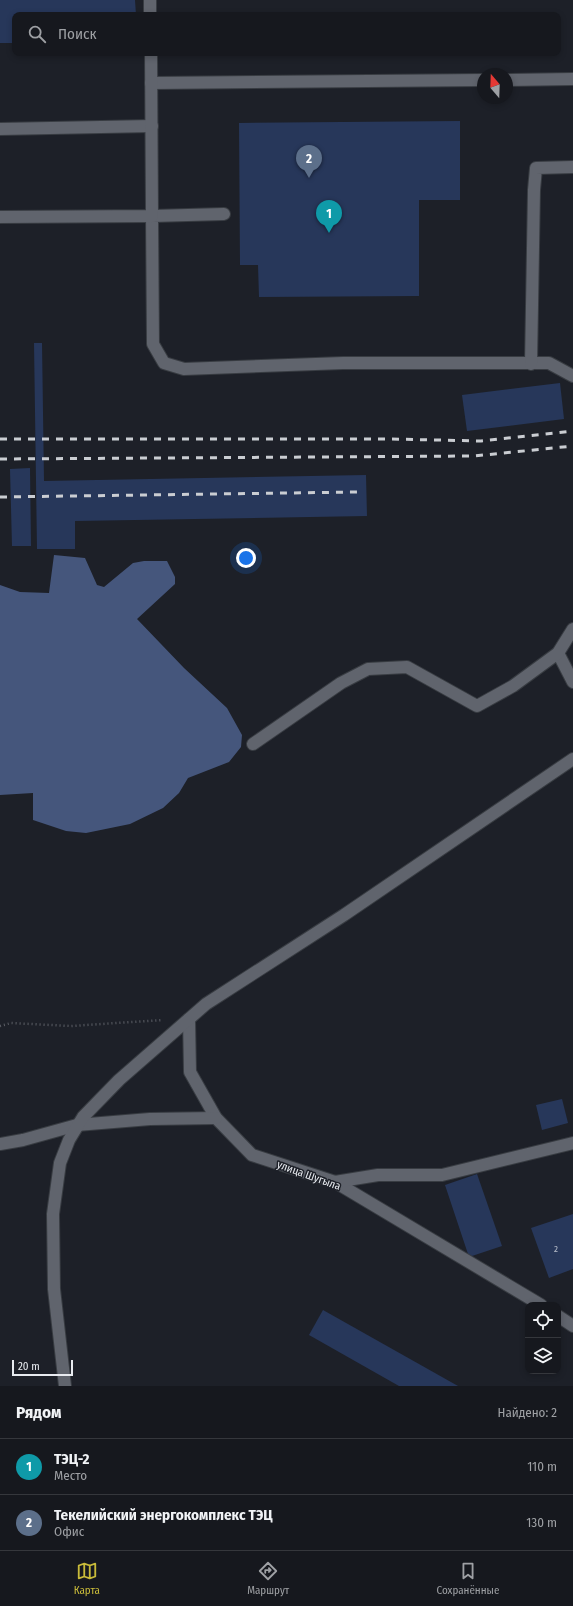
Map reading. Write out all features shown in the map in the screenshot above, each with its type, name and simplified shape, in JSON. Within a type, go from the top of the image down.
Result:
[{"type":"street","points":[[150,0],[150,12]]},
{"type":"street","points":[[151,56],[153,344],[164,363],[184,369],[343,363],[549,363],[573,376]]},
{"type":"street","points":[[513,80],[573,79]]},
{"type":"street","points":[[151,82],[477,80]]},
{"type":"street","points":[[0,129],[152,126]]},
{"type":"street","points":[[531,364],[534,190],[536,168],[573,167]]},
{"type":"street","points":[[0,217],[224,214]]},
{"type":"street","points":[[253,744],[341,683],[368,670],[407,667],[477,706],[513,686],[558,653],[573,629]]},
{"type":"street","points":[[558,653],[573,682]]},
{"type":"street","points":[[65,1386],[54,1289],[53,1214],[60,1163],[69,1140],[83,1117],[119,1080],[206,1004],[344,915],[573,759]]},
{"type":"street","name":"улица Шугыла","points":[[189,1019],[190,1072],[216,1118],[252,1155],[335,1182],[536,1302]]},
{"type":"street","points":[[0,1144],[23,1140],[77,1125],[150,1119],[216,1118]]},
{"type":"street","points":[[335,1182],[378,1174],[442,1175],[573,1143]]},
{"type":"street","points":[[561,1318],[573,1326]]},
{"type":"path","points":[[0,1026],[11,1023],[70,1026],[189,1019]]},
{"type":"water","points":[[54,555],[85,558],[97,585],[104,587],[133,563],[144,561],[167,561],[175,577],[175,584],[137,619],[184,668],[227,708],[242,735],[241,747],[229,762],[188,778],[179,793],[163,808],[130,824],[86,833],[66,831],[33,820],[33,793],[0,795],[0,585],[20,592],[49,593]]},
{"type":"building","points":[[0,0],[135,0],[136,12],[12,12],[12,43],[0,43]]},
{"type":"building","points":[[460,121],[460,200],[419,200],[419,296],[259,297],[258,265],[240,265],[239,123]]},
{"type":"building","points":[[34,343],[42,343],[44,481],[366,475],[367,516],[75,521],[75,549],[37,549]]},
{"type":"building","points":[[560,383],[564,419],[467,431],[462,395]]},
{"type":"building","points":[[30,468],[31,546],[12,546],[10,469]]},
{"type":"building","points":[[562,1099],[568,1123],[542,1130],[536,1105]]},
{"type":"building","points":[[477,1174],[502,1246],[469,1257],[445,1185]]},
{"type":"building","points":[[573,1214],[573,1269],[549,1278],[531,1228]]},
{"type":"building","points":[[323,1310],[458,1386],[399,1386],[309,1335]]},
{"type":"railway","points":[[0,439],[392,439],[481,441],[573,431]]},
{"type":"railway","points":[[0,459],[474,456],[573,446]]},
{"type":"railway","points":[[0,497],[358,492]]},
{"type":"place","name":"Текелийский энергокомплекс ТЭЦ","points":[[309,178]]},
{"type":"place","name":"ТЭЦ-2","points":[[329,233]]}]
